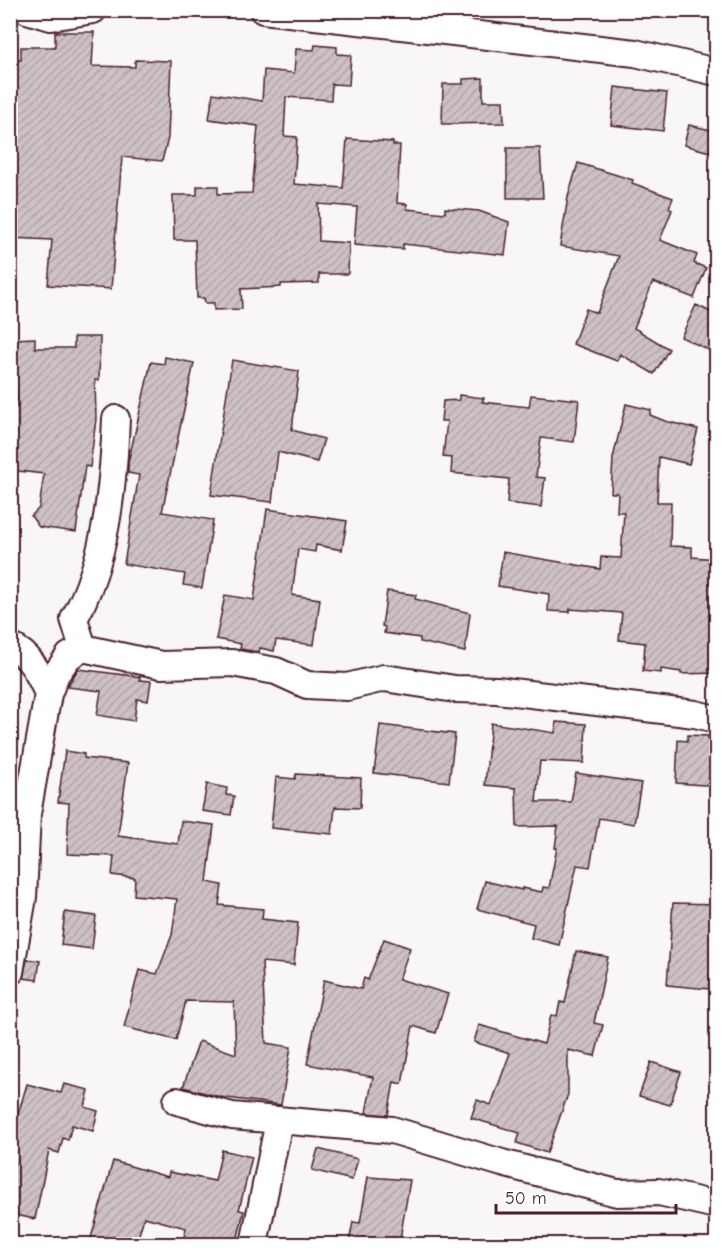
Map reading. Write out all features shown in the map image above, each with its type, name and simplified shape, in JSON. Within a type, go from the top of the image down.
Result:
[{"type":"street","points":[[27,10],[51,17],[93,10]]},
{"type":"street","points":[[263,10],[635,52],[717,72]]},
{"type":"street","points":[[83,648],[74,619],[90,588],[114,484],[116,419]]},
{"type":"street","points":[[10,646],[22,651],[40,675],[48,694]]},
{"type":"street","points":[[10,972],[23,897],[27,814],[48,694],[56,674],[69,656],[83,648],[161,664],[232,663],[276,671],[307,685],[346,687],[384,678],[455,689],[496,690],[695,714],[717,719]]},
{"type":"street","points":[[177,1101],[232,1116],[392,1130],[502,1163],[617,1193],[659,1192],[717,1205]]},
{"type":"street","points":[[254,1245],[279,1121]]},
{"type":"building","points":[[55,32],[94,32],[92,66],[135,67],[135,60],[171,61],[168,138],[162,161],[122,157],[111,289],[48,285],[52,240],[10,238],[12,60],[21,60],[21,47],[55,47]]},
{"type":"building","points":[[315,45],[337,47],[337,54],[351,55],[349,85],[332,84],[331,100],[286,97],[284,136],[297,137],[294,184],[343,188],[347,139],[393,142],[393,145],[400,145],[397,203],[407,204],[407,209],[445,213],[445,208],[479,211],[509,222],[505,255],[403,244],[403,249],[354,245],[357,207],[318,204],[319,241],[349,243],[348,274],[319,274],[319,283],[281,284],[281,287],[241,289],[242,309],[214,310],[214,303],[205,303],[204,298],[197,298],[195,240],[174,240],[173,195],[197,195],[197,186],[218,186],[218,194],[252,193],[258,126],[209,119],[213,93],[262,101],[264,70],[294,73],[296,49],[314,50]]},
{"type":"building","points":[[483,78],[483,101],[503,101],[504,123],[442,124],[443,84],[463,84],[463,79]]},
{"type":"building","points":[[615,87],[667,93],[663,131],[611,125]]},
{"type":"building","points":[[689,125],[715,131],[710,152],[684,145]]},
{"type":"building","points":[[507,148],[540,148],[543,198],[507,198]]},
{"type":"building","points":[[578,163],[633,180],[632,183],[673,198],[669,208],[672,210],[660,240],[697,255],[694,263],[706,268],[694,298],[653,282],[634,328],[669,349],[654,374],[620,354],[617,361],[573,344],[586,309],[597,313],[619,256],[560,246],[568,197]]},
{"type":"building","points":[[696,305],[717,315],[717,354],[681,337]]},
{"type":"building","points":[[74,337],[100,337],[99,380],[95,380],[96,419],[90,467],[85,466],[76,532],[39,527],[31,516],[39,508],[44,474],[10,470],[13,407],[17,407],[13,339],[35,338],[35,348],[74,348]]},
{"type":"building","points":[[165,357],[194,363],[162,512],[213,520],[202,588],[183,585],[185,574],[124,564],[139,475],[128,473],[128,463],[151,362],[164,364]]},
{"type":"building","points":[[232,360],[299,371],[292,430],[324,439],[317,462],[278,452],[272,502],[211,495]]},
{"type":"building","points":[[459,395],[484,398],[482,402],[529,407],[531,395],[579,400],[574,442],[541,438],[536,477],[545,478],[541,507],[507,503],[509,479],[451,473],[452,458],[443,457],[447,421],[441,421],[443,401],[459,400]]},
{"type":"building","points":[[626,404],[651,410],[650,415],[665,421],[698,429],[689,464],[659,457],[657,502],[671,502],[670,546],[692,547],[692,557],[717,559],[717,673],[681,674],[681,672],[661,669],[661,673],[643,671],[645,643],[619,640],[622,613],[570,609],[570,612],[548,611],[549,594],[498,586],[503,552],[600,569],[601,557],[621,558],[624,512],[617,512],[618,493],[611,493],[613,458]]},
{"type":"building","points":[[267,509],[347,521],[342,550],[316,545],[315,552],[298,549],[292,595],[320,599],[314,645],[276,640],[274,651],[260,648],[259,652],[240,649],[241,644],[216,639],[225,595],[254,600]]},
{"type":"building","points":[[387,591],[416,595],[415,599],[470,613],[465,652],[420,642],[420,638],[384,633],[385,627],[382,626]]},
{"type":"building","points":[[78,669],[140,677],[140,680],[151,681],[148,701],[137,699],[134,721],[97,715],[101,691],[67,687]]},
{"type":"building","points":[[556,722],[586,724],[584,763],[540,761],[536,802],[571,802],[576,773],[641,783],[634,824],[599,818],[590,867],[577,865],[559,945],[531,938],[534,924],[477,909],[485,881],[522,890],[522,888],[542,892],[543,887],[549,888],[557,848],[555,848],[558,826],[517,827],[516,788],[485,785],[491,723],[555,733]]},
{"type":"building","points":[[380,725],[455,734],[449,782],[374,773]]},
{"type":"building","points":[[688,735],[708,736],[708,743],[713,743],[713,749],[717,749],[717,786],[676,783],[678,740],[687,741]]},
{"type":"building","points":[[65,751],[84,754],[84,758],[128,763],[118,836],[178,844],[181,821],[214,825],[207,882],[222,885],[219,905],[263,909],[262,919],[298,923],[294,965],[262,962],[266,1043],[291,1047],[281,1105],[220,1097],[183,1087],[199,1041],[236,1054],[234,1002],[186,1001],[176,1040],[124,1027],[139,970],[157,974],[172,935],[177,899],[134,895],[135,878],[112,875],[114,856],[67,854],[69,803],[58,802]]},
{"type":"building","points":[[296,774],[361,778],[360,808],[335,807],[332,834],[271,828],[276,777],[295,779]]},
{"type":"building","points":[[207,784],[227,788],[226,795],[234,796],[231,815],[202,811]]},
{"type":"building","points":[[673,903],[717,904],[717,978],[710,978],[709,989],[667,985]]},
{"type":"building","points":[[65,912],[96,916],[92,949],[61,945]]},
{"type":"building","points":[[384,939],[410,948],[399,979],[448,994],[436,1033],[413,1026],[402,1084],[394,1082],[388,1115],[366,1113],[373,1077],[307,1064],[324,980],[361,989],[364,978],[368,980]]},
{"type":"building","points":[[576,951],[608,957],[594,1023],[603,1025],[595,1056],[568,1050],[568,1094],[547,1153],[517,1143],[520,1133],[471,1118],[477,1100],[491,1105],[510,1053],[474,1042],[479,1025],[544,1044],[551,1015],[557,1016],[560,1002],[565,1003]]},
{"type":"building","points":[[27,959],[40,961],[37,980],[23,978]]},
{"type":"building","points":[[651,1062],[681,1072],[670,1105],[639,1096]]},
{"type":"building","points":[[27,1084],[61,1093],[64,1084],[89,1090],[85,1107],[98,1111],[93,1131],[72,1125],[68,1140],[63,1138],[59,1153],[49,1150],[35,1219],[10,1214],[10,1159],[15,1139],[11,1138]]},
{"type":"building","points":[[318,1149],[358,1159],[352,1180],[312,1170]]},
{"type":"building","points":[[222,1150],[252,1157],[239,1210],[244,1211],[236,1245],[182,1245],[186,1228],[144,1217],[136,1245],[89,1245],[113,1161],[168,1177],[169,1172],[215,1181]]},
{"type":"building","points":[[368,1177],[410,1180],[399,1245],[349,1242],[353,1222],[360,1223]]}]
